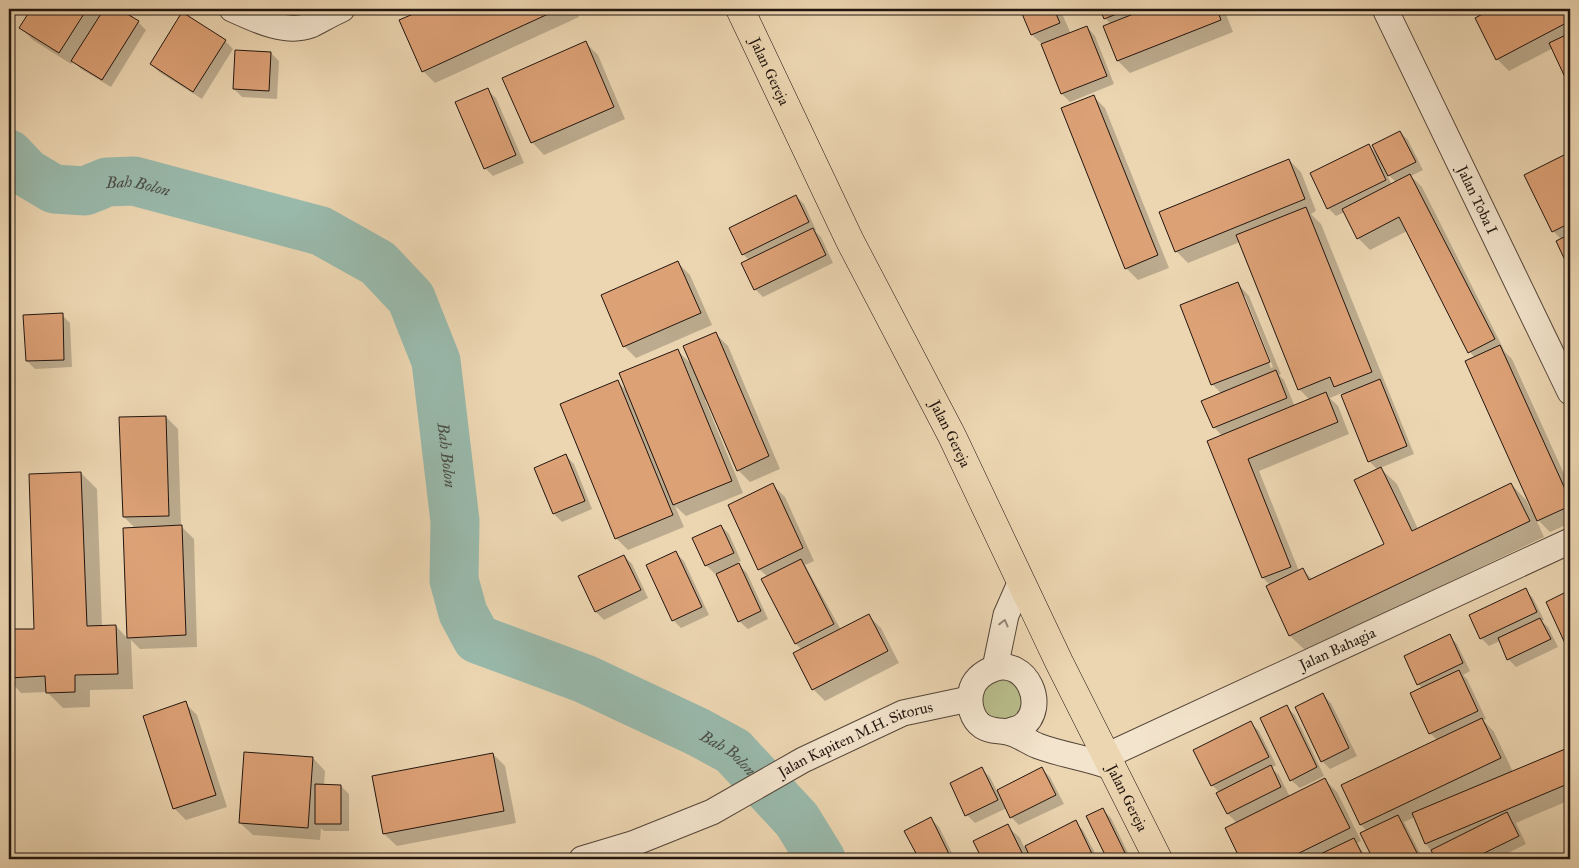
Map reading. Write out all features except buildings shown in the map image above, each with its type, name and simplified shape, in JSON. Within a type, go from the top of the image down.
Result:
[{"type":"main road","name":"Jalan Gereja","points":[[740,9],[850,241],[952,436],[1059,662],[1158,859]]},
{"type":"street","points":[[232,9],[276,26],[309,26],[342,9]]},
{"type":"street","name":"Jalan Toba I","points":[[1385,9],[1570,392]]},
{"type":"street","name":"Jalan Bahagia","points":[[1109,762],[1570,541]]},
{"type":"street","points":[[995,668],[1006,615],[1021,581]]},
{"type":"street","points":[[1032,686],[1059,662]]},
{"type":"street","points":[[995,668],[1010,668],[1023,674],[1032,686],[1035,701],[1031,715],[1022,726],[1007,732],[994,732],[981,725],[972,714],[969,699],[972,685],[982,674],[995,668]]},
{"type":"street","name":"Jalan Kapiten M.H. Sitorus","points":[[582,859],[632,844],[712,812],[803,760],[903,713],[969,699]]},
{"type":"street","points":[[1007,732],[1039,746],[1092,760],[1109,762]]},
{"type":"green space","points":[[991,671],[1026,683],[1023,721],[985,725],[972,690]]},
{"type":"waterway","name":"Bah Bolon","points":[[9,154],[27,173],[54,189],[85,191],[107,182],[134,181],[321,231],[378,263],[411,298],[436,361],[455,521],[454,580],[463,613],[477,639],[585,679],[698,732],[733,751],[797,820],[821,859]]}]
